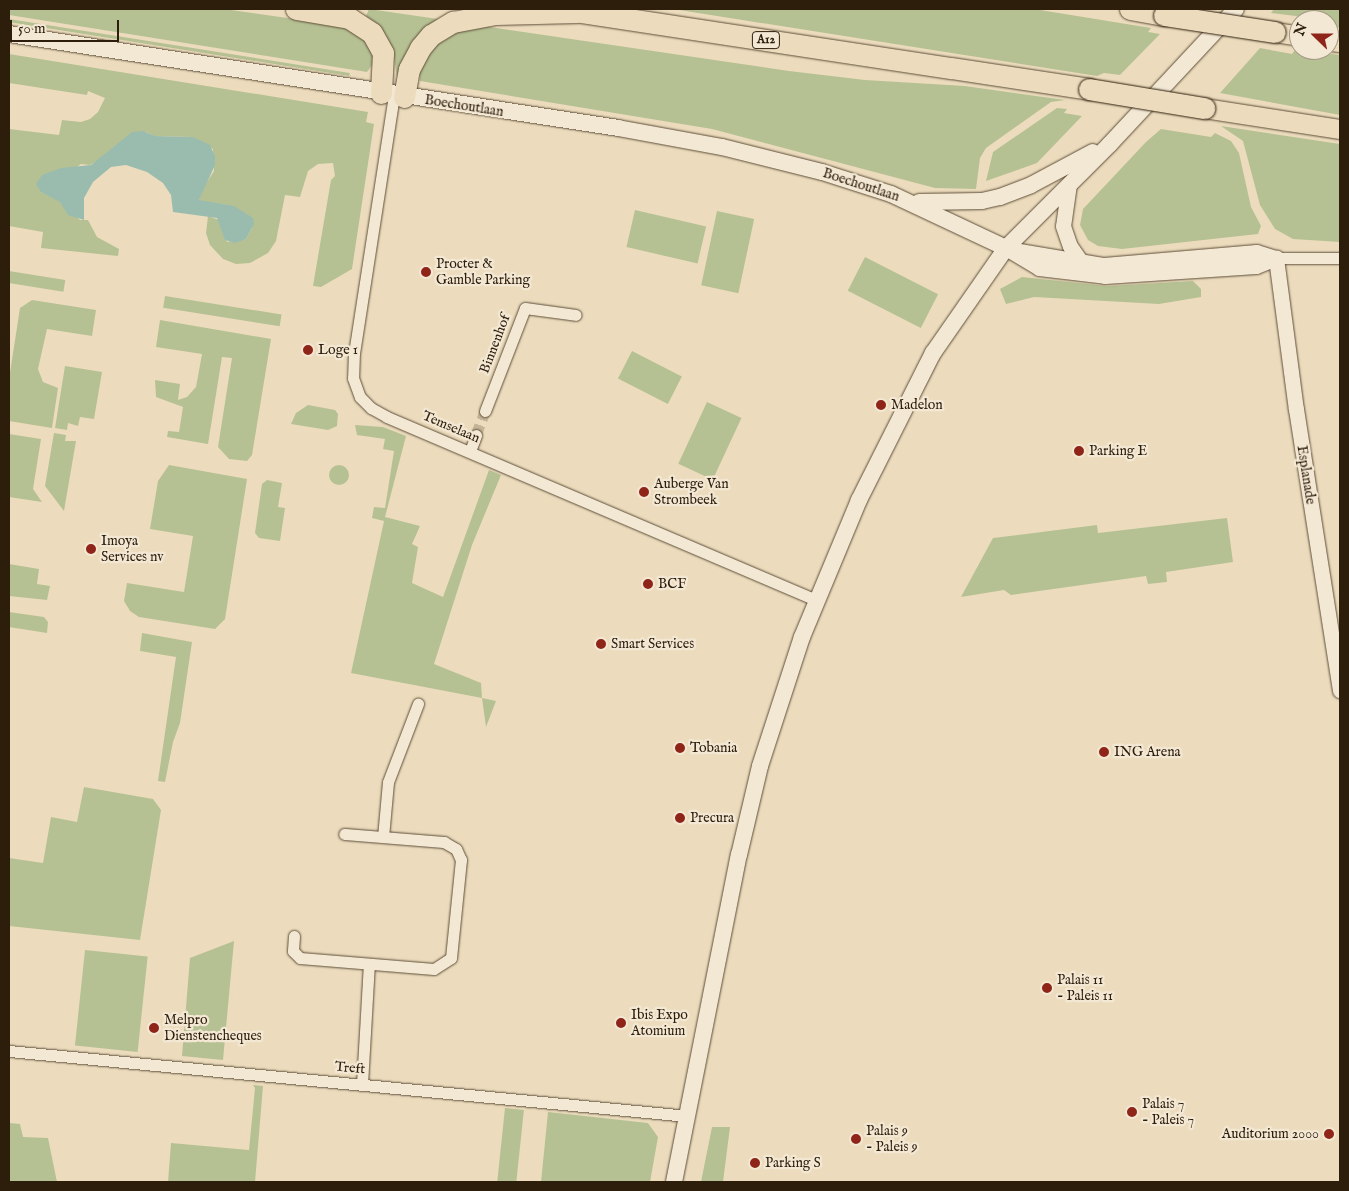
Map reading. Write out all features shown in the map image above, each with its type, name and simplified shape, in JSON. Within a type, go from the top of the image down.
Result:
[{"type":"highway","points":[[296,9],[349,18],[372,33],[380,44],[393,95]]},
{"type":"highway","points":[[1130,9],[1289,34]]},
{"type":"highway","points":[[393,95],[420,48],[431,35],[454,22],[495,14],[572,10]]},
{"type":"highway","name":"A12","points":[[572,10],[1204,108]]},
{"type":"highway","points":[[1204,108],[1340,129]]},
{"type":"main road","points":[[674,1182],[753,796],[802,637],[859,500],[928,361],[1006,248],[1109,144],[1236,9]]},
{"type":"main road","name":"Boechoutlaan","points":[[9,34],[393,95],[618,128],[722,147],[831,174],[914,202],[1006,248]]},
{"type":"main road","name":"Boechoutlaan","points":[[914,202],[982,200],[1008,194],[1109,144]]},
{"type":"street","name":"Temselaan","points":[[393,95],[354,352],[355,388],[363,402],[379,413],[817,600]]},
{"type":"street","points":[[1069,184],[1063,226],[1070,246],[1082,263]]},
{"type":"street","points":[[1006,248],[1039,268],[1115,276],[1256,266],[1276,258]]},
{"type":"street","points":[[1006,248],[1082,263],[1130,265],[1256,252],[1276,258],[1340,258]]},
{"type":"street","name":"Esplanade","points":[[1276,258],[1297,419],[1340,691]]},
{"type":"street","name":"Binnenhof","points":[[485,411],[525,308],[576,315]]},
{"type":"street","points":[[470,451],[476,435]]},
{"type":"street","points":[[383,837],[388,782],[418,704]]},
{"type":"street","points":[[294,936],[293,951],[298,958],[434,969],[447,963],[454,952],[459,854],[444,842],[344,834]]},
{"type":"street","points":[[362,1084],[369,964]]},
{"type":"street","name":"Treft","points":[[9,1051],[688,1116]]},
{"type":"green space","points":[[9,9],[224,9],[337,25],[349,28],[365,39],[373,54],[372,65],[367,72],[9,15]]},
{"type":"green space","points":[[369,9],[438,19],[397,77],[393,50],[379,28],[366,16]]},
{"type":"green space","points":[[673,9],[1034,9],[1151,28],[1148,32],[1160,34],[1120,75],[1104,73],[1097,76]]},
{"type":"green space","points":[[1274,9],[1340,9],[1340,28],[1339,10],[1289,10],[1289,15],[1271,13]]},
{"type":"green space","points":[[9,19],[350,73],[349,76],[9,22]]},
{"type":"green space","points":[[483,26],[789,71],[865,80],[965,86],[1065,100],[1051,102],[986,148],[980,158],[976,189],[935,188],[712,129],[420,81],[419,70],[434,45],[451,33]]},
{"type":"green space","points":[[1260,48],[1289,53],[1289,60],[1339,60],[1340,55],[1340,115],[1220,93]]},
{"type":"green space","points":[[9,54],[368,112],[366,122],[374,124],[352,269],[321,287],[313,286],[331,180],[335,176],[333,163],[318,164],[308,171],[300,197],[285,195],[276,241],[268,253],[250,263],[236,264],[223,259],[210,245],[206,233],[208,216],[219,220],[227,242],[246,239],[252,228],[250,217],[227,205],[199,201],[200,193],[214,171],[213,149],[193,137],[154,136],[146,132],[90,165],[81,164],[41,192],[57,199],[80,220],[88,220],[97,237],[119,249],[118,256],[41,248],[43,232],[9,226],[9,129],[59,135],[62,120],[81,122],[90,119],[98,112],[105,98],[88,91],[87,95],[9,83]]},
{"type":"green space","points":[[1057,108],[1067,109],[1064,113],[1082,116],[1037,163],[986,181],[993,152]]},
{"type":"green space","points":[[1221,126],[1340,144],[1340,242],[1293,239],[1275,229],[1260,205],[1243,141]]},
{"type":"green space","points":[[1161,129],[1211,137],[1215,133],[1231,141],[1239,153],[1251,207],[1261,226],[1258,234],[1122,249],[1098,246],[1088,240],[1080,225],[1083,209],[1146,142]]},
{"type":"green space","points":[[635,210],[706,226],[698,263],[626,247]]},
{"type":"green space","points":[[717,211],[754,219],[738,293],[701,285]]},
{"type":"green space","points":[[865,257],[938,294],[921,328],[848,291]]},
{"type":"green space","points":[[9,271],[65,280],[63,292],[9,283]]},
{"type":"green space","points":[[1022,277],[1107,286],[1193,281],[1201,289],[1201,297],[1159,304],[1034,297],[1006,304],[1000,289]]},
{"type":"green space","points":[[165,296],[282,314],[280,326],[163,308]]},
{"type":"green space","points":[[32,300],[96,310],[92,336],[47,329],[38,369],[43,382],[58,388],[52,428],[9,421],[9,379],[20,308]]},
{"type":"green space","points":[[160,320],[271,339],[252,455],[247,461],[229,459],[218,447],[232,358],[222,357],[208,444],[167,437],[168,431],[179,432],[183,407],[156,397],[155,380],[180,384],[178,400],[187,397],[196,387],[202,354],[156,347]]},
{"type":"green space","points":[[632,351],[682,376],[668,404],[618,379]]},
{"type":"green space","points":[[65,366],[102,372],[94,419],[80,417],[78,426],[68,423],[67,430],[55,428]]},
{"type":"green space","points":[[707,402],[741,418],[713,480],[678,464]]},
{"type":"green space","points":[[308,405],[335,410],[338,414],[337,426],[328,430],[291,424],[296,413]]},
{"type":"green space","points":[[355,425],[383,427],[406,436],[385,517],[420,526],[412,544],[418,547],[412,583],[443,597],[489,470],[501,475],[472,545],[434,664],[481,683],[482,698],[351,673],[384,521],[372,518],[374,507],[385,508],[394,451],[383,449],[385,439],[357,435]]},
{"type":"green space","points":[[54,433],[66,435],[65,441],[76,441],[64,511],[45,486]]},
{"type":"green space","points":[[9,434],[41,439],[33,489],[42,502],[9,497]]},
{"type":"green space","points":[[169,465],[247,479],[225,619],[215,629],[139,617],[130,611],[124,601],[127,583],[184,592],[193,536],[150,529],[158,481]]},
{"type":"green space","points":[[339,465],[346,468],[349,475],[346,482],[339,485],[332,482],[329,475],[332,468]]},
{"type":"green space","points":[[267,480],[282,483],[278,507],[285,508],[280,541],[259,538],[255,533],[262,484]]},
{"type":"green space","points":[[1227,518],[1233,562],[1166,572],[1167,582],[1148,584],[1146,576],[1011,595],[1004,590],[961,597],[993,538],[1097,525],[1098,533]]},
{"type":"green space","points":[[9,564],[39,569],[37,584],[50,586],[47,600],[9,596]]},
{"type":"green space","points":[[9,612],[44,617],[48,622],[47,633],[9,627]]},
{"type":"green space","points":[[142,633],[192,642],[180,723],[173,742],[165,782],[158,781],[176,657],[140,651]]},
{"type":"green space","points":[[482,698],[496,701],[486,727]]},
{"type":"green space","points":[[84,787],[153,799],[161,810],[140,940],[9,926],[9,858],[43,863],[51,817],[77,822]]},
{"type":"green space","points":[[234,941],[223,1060],[182,1056],[190,958]]},
{"type":"green space","points":[[85,950],[148,957],[138,1052],[75,1045]]},
{"type":"green space","points":[[253,1085],[263,1086],[255,1182],[168,1182],[171,1143],[249,1150],[255,1088]]},
{"type":"green space","points":[[505,1108],[524,1110],[516,1182],[497,1182]]},
{"type":"green space","points":[[548,1112],[648,1123],[658,1137],[650,1182],[541,1182]]},
{"type":"green space","points":[[9,1123],[20,1124],[23,1137],[48,1138],[57,1182],[9,1182]]},
{"type":"green space","points":[[712,1127],[730,1127],[723,1182],[701,1182]]},
{"type":"shaded area","points":[[143,131],[155,136],[193,137],[210,145],[215,156],[215,165],[199,200],[234,206],[253,218],[254,224],[246,239],[235,243],[225,240],[217,218],[173,212],[171,195],[163,183],[147,172],[126,165],[111,167],[93,182],[84,198],[84,220],[68,215],[60,202],[41,192],[36,184],[42,175],[61,168],[91,165],[132,132]]},
{"type":"tunnel","points":[[476,435],[485,411]]},
{"type":"place","name":"Procter & Gamble Parking","points":[[426,272]]},
{"type":"place","name":"Loge 1","points":[[308,350]]},
{"type":"place","name":"Madelon","points":[[881,405]]},
{"type":"place","name":"Parking E","points":[[1079,451]]},
{"type":"place","name":"Auberge Van Strombeek","points":[[644,492]]},
{"type":"place","name":"Imoya Services nv","points":[[91,549]]},
{"type":"place","name":"BCF","points":[[648,584]]},
{"type":"place","name":"Smart Services","points":[[601,644]]},
{"type":"place","name":"Tobania","points":[[680,748]]},
{"type":"place","name":"ING Arena","points":[[1104,752]]},
{"type":"place","name":"Precura","points":[[680,818]]},
{"type":"place","name":"Palais 11 - Paleis 11","points":[[1047,988]]},
{"type":"place","name":"Ibis Expo Atomium","points":[[621,1023]]},
{"type":"place","name":"Melpro Dienstencheques","points":[[154,1028]]},
{"type":"place","name":"Palais 7 - Paleis 7","points":[[1132,1112]]},
{"type":"place","name":"Auditorium 2000","points":[[1329,1134]]},
{"type":"place","name":"Palais 9 - Paleis 9","points":[[856,1139]]},
{"type":"place","name":"Parking S","points":[[755,1163]]}]
